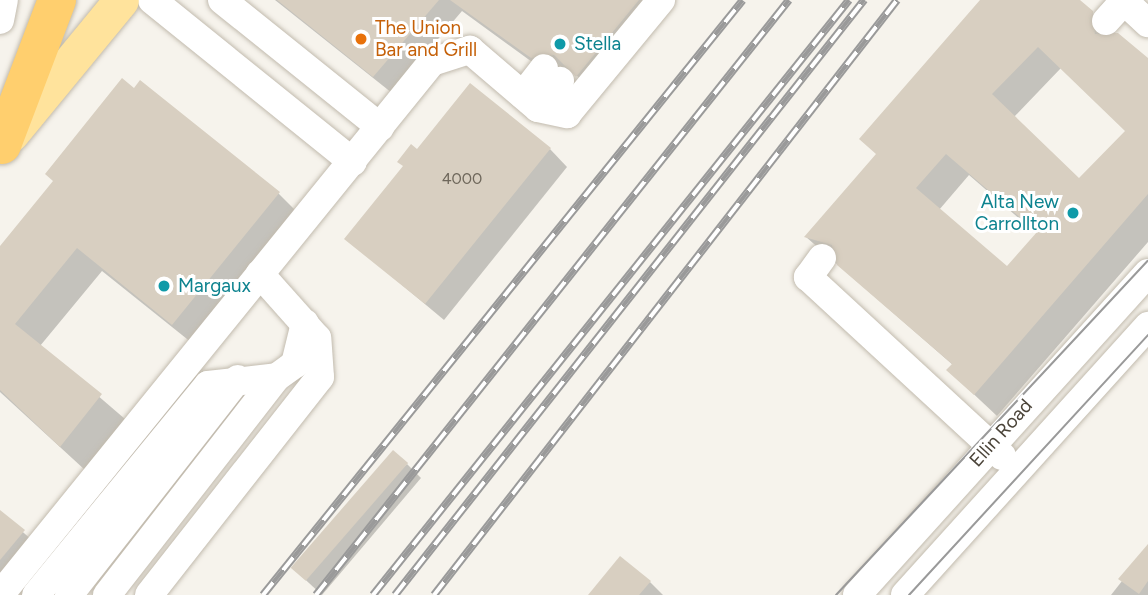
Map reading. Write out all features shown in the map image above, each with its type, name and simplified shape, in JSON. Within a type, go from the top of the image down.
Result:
[{"type":"highway","points":[[1,146],[57,0]]},
{"type":"main road","points":[[1,146],[121,0]]},
{"type":"street","points":[[0,20],[4,0]]},
{"type":"street","points":[[152,0],[353,162]]},
{"type":"street","points":[[222,0],[380,127]]},
{"type":"street","points":[[0,595],[432,62],[455,51],[483,58],[530,102],[567,114],[661,0]]},
{"type":"street","points":[[1118,7],[1148,23]]},
{"type":"street","points":[[530,102],[552,75]]},
{"type":"street","points":[[822,258],[808,276],[1018,469]]},
{"type":"street","name":"Ellin Road","points":[[857,595],[990,444],[1148,273]]},
{"type":"street","points":[[149,595],[320,377],[320,345],[305,323],[260,274]]},
{"type":"street","points":[[107,595],[277,377],[295,364],[305,323]]},
{"type":"street","name":"Ellin Road","points":[[905,595],[1148,326]]},
{"type":"street","points":[[36,595],[208,385],[238,379],[277,377]]},
{"type":"street","points":[[69,595],[238,379]]},
{"type":"building","points":[[277,0],[439,0],[373,77]]},
{"type":"building","name":"Stella","points":[[450,0],[639,0],[576,77],[554,55],[531,58]]},
{"type":"building","name":"Alta New Carrollton","points":[[980,0],[1080,0],[1093,11],[1095,34],[1118,33],[1148,58],[1148,194],[974,395],[946,370],[952,364],[837,265],[832,245],[804,237],[876,154],[859,139]],"holes":[[[1038,47],[1125,131],[1079,178],[992,94]],[[946,154],[1037,232],[1007,266],[916,188]]]},
{"type":"building","name":"Margaux","points":[[122,78],[134,88],[140,80],[280,192],[172,325],[77,248],[15,324],[102,394],[60,447],[0,390],[0,246],[53,181],[45,174]]},
{"type":"building","points":[[470,83],[551,148],[425,304],[344,239],[403,166],[397,162],[411,144],[417,149]]},
{"type":"building","points":[[393,450],[408,463],[306,581],[291,568]]},
{"type":"building","points":[[0,510],[25,530],[0,560]]},
{"type":"building","points":[[1148,544],[1148,581],[1139,594],[1118,579]]},
{"type":"building","points":[[620,556],[651,581],[639,595],[588,595]]},
{"type":"tram line","points":[[836,595],[1148,261]]},
{"type":"tram line","points":[[909,595],[1148,335]]},
{"type":"railway","points":[[263,595],[743,0]]},
{"type":"railway","points":[[316,595],[789,0]]},
{"type":"railway","points":[[373,595],[849,0]]},
{"type":"railway","points":[[395,595],[864,0]]},
{"type":"railway","points":[[434,595],[897,0]]},
{"type":"place","name":"The Union Bar and Grill","points":[[361,39]]},
{"type":"place","name":"Stella","points":[[560,44]]},
{"type":"place","name":"Alta New Carrollton","points":[[1073,213]]},
{"type":"place","name":"Margaux","points":[[164,286]]}]
